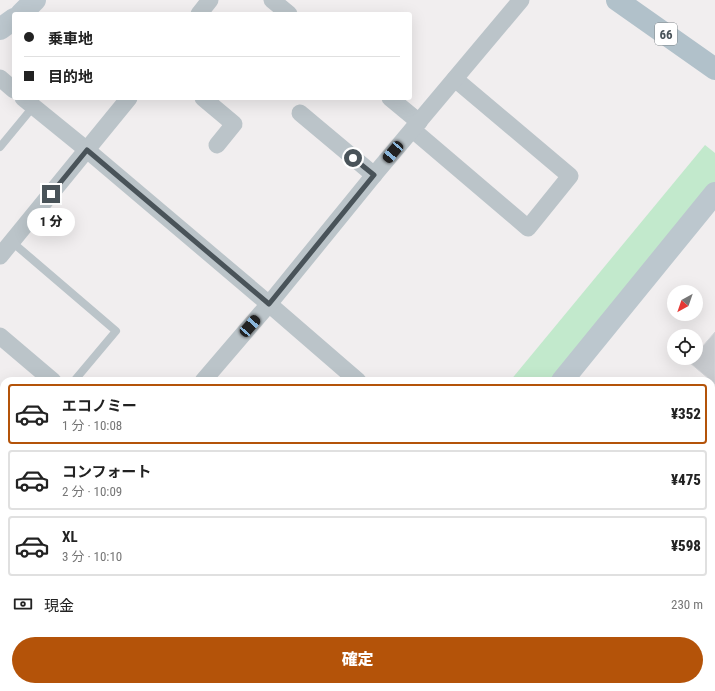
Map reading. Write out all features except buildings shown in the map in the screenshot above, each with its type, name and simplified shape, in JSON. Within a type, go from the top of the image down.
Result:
[{"type":"main road","name":"66","points":[[616,0],[715,69]]},
{"type":"street","points":[[23,12],[35,0]]},
{"type":"street","points":[[201,12],[210,0]]},
{"type":"street","points":[[272,0],[287,12]]},
{"type":"street","points":[[206,377],[269,304],[374,175],[521,0]]},
{"type":"street","points":[[0,29],[12,21]]},
{"type":"street","points":[[0,78],[12,88]]},
{"type":"street","points":[[392,100],[416,126],[528,228],[570,176],[455,80]]},
{"type":"street","points":[[0,256],[127,100]]},
{"type":"street","points":[[205,100],[234,124],[217,145]]},
{"type":"street","points":[[28,102],[87,150],[353,377]]},
{"type":"street","points":[[300,113],[374,175]]},
{"type":"street","points":[[565,377],[715,193]]},
{"type":"street","points":[[0,336],[48,377]]},
{"type":"lane","points":[[0,147],[28,102]]},
{"type":"lane","points":[[12,242],[116,331],[77,377]]},
{"type":"green space","points":[[705,145],[715,153],[715,184],[556,377],[513,377]]},
{"type":"route","points":[[51,194],[87,150],[269,304],[374,175],[353,158]]}]
